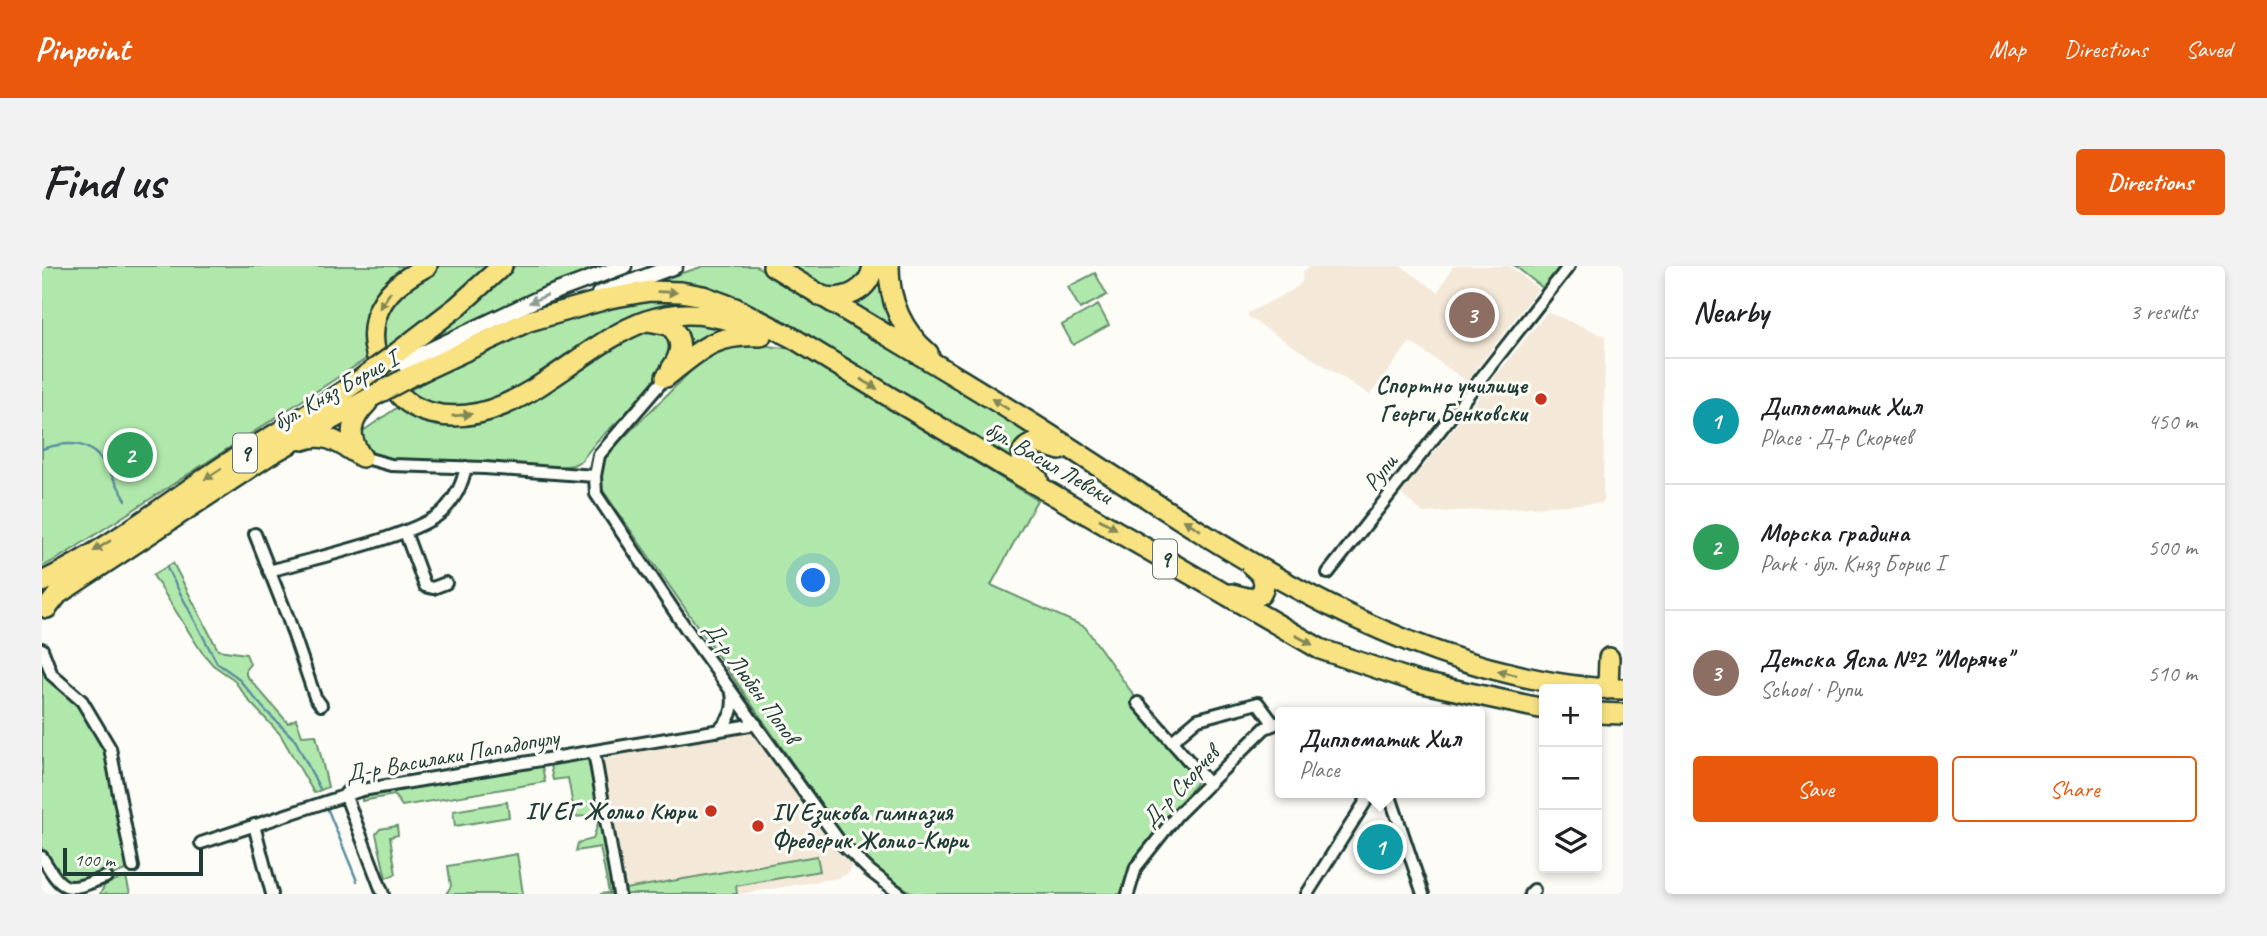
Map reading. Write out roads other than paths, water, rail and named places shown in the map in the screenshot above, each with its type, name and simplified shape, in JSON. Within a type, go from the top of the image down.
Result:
[{"type":"highway","points":[[427,266],[407,277],[390,292],[378,311],[372,341],[374,352],[395,389],[412,406],[433,414],[467,415],[500,405],[531,390],[618,335],[647,321],[682,313],[705,314],[793,338]]},
{"type":"highway","name":"9","points":[[399,367],[458,306],[502,266]]},
{"type":"highway","name":"бул. Васил Левски","points":[[773,266],[1235,551],[1347,614],[1384,632],[1460,661],[1568,686],[1616,689]]},
{"type":"highway","points":[[820,296],[837,298],[856,292],[868,281],[873,266]]},
{"type":"highway","points":[[889,266],[892,298],[905,328],[917,343],[958,378]]},
{"type":"highway","name":"бул. Васил Левски","points":[[529,321],[621,295],[670,292],[692,294],[725,303],[793,338],[1002,465],[1320,649],[1382,672],[1455,691],[1539,708]]},
{"type":"highway","name":"бул. Княз Борис I","points":[[42,582],[118,537],[231,461],[334,400],[399,367],[529,321]]},
{"type":"highway","points":[[647,321],[668,325],[679,340],[679,356],[666,377]]},
{"type":"highway","points":[[666,377],[702,348],[729,337],[765,336],[811,349]]},
{"type":"highway","points":[[362,457],[353,443],[352,426],[369,384]]},
{"type":"highway","name":"бул. Княз Борис I","points":[[44,605],[269,455],[369,384]]},
{"type":"highway","points":[[269,455],[314,436],[321,436],[332,439],[362,457]]},
{"type":"highway","points":[[1063,499],[1026,468],[1022,459],[1025,449],[1034,443],[1041,443],[1088,460]]},
{"type":"highway","points":[[1220,591],[1251,599],[1261,594],[1264,588],[1262,575],[1235,551]]},
{"type":"highway","points":[[1609,658],[1616,689]]},
{"type":"main road","name":"бул. Княз Борис I","points":[[399,367],[544,296],[624,266]]},
{"type":"main road","name":"бул. Княз Борис I","points":[[529,321],[675,266]]},
{"type":"street","name":"Рупи","points":[[1328,573],[1569,266]]},
{"type":"street","points":[[362,457],[391,465],[466,467],[595,477],[599,455],[666,377]]},
{"type":"street","points":[[269,571],[405,531],[442,513],[460,489],[466,467]]},
{"type":"street","name":"Д-р Любен Попов","points":[[595,477],[596,494],[663,594],[840,842],[870,871],[900,894]]},
{"type":"street","points":[[405,531],[425,586],[431,588],[446,583]]},
{"type":"street","points":[[254,534],[288,618],[315,697],[321,705]]},
{"type":"street","points":[[42,649],[52,675],[82,701],[110,748],[133,867]]},
{"type":"street","points":[[717,731],[727,722],[734,706],[732,690]]},
{"type":"street","points":[[1138,703],[1209,784]]},
{"type":"street","points":[[1172,741],[1198,719],[1258,703],[1275,720]]},
{"type":"street","name":"Д-р Скорчев","points":[[1128,894],[1136,867],[1177,816],[1265,728],[1275,723]]},
{"type":"street","name":"Д-р Василаки Пападопулу","points":[[201,843],[345,794],[756,724]]},
{"type":"street","points":[[594,752],[619,894]]},
{"type":"street","points":[[356,783],[345,794],[383,894]]},
{"type":"street","points":[[1307,894],[1368,798]]},
{"type":"street","points":[[1390,798],[1423,894]]},
{"type":"street","points":[[254,825],[272,894]]},
{"type":"street","points":[[42,857],[56,882],[63,887],[75,889],[106,877]]},
{"type":"waterway","points":[[42,449],[75,444],[86,447],[103,462],[126,500]]},
{"type":"waterway","points":[[167,568],[217,663],[237,677],[295,740],[320,789]]},
{"type":"waterway","points":[[328,810],[357,881]]},
{"type":"place","name":"Детска Ясла №2 \"Моряче\"","points":[[1472,315]]},
{"type":"place","name":"Спортно училище Георги Бенковски","points":[[1541,399]]},
{"type":"place","name":"Морска градина","points":[[130,455]]},
{"type":"place","name":"IV ЕГ Жолио Кюри","points":[[711,811]]},
{"type":"place","name":"IV Езикова гимназия Фредерик Жолио-Кюри","points":[[758,826]]},
{"type":"place","name":"Дипломатик Хил","points":[[1380,847]]}]
